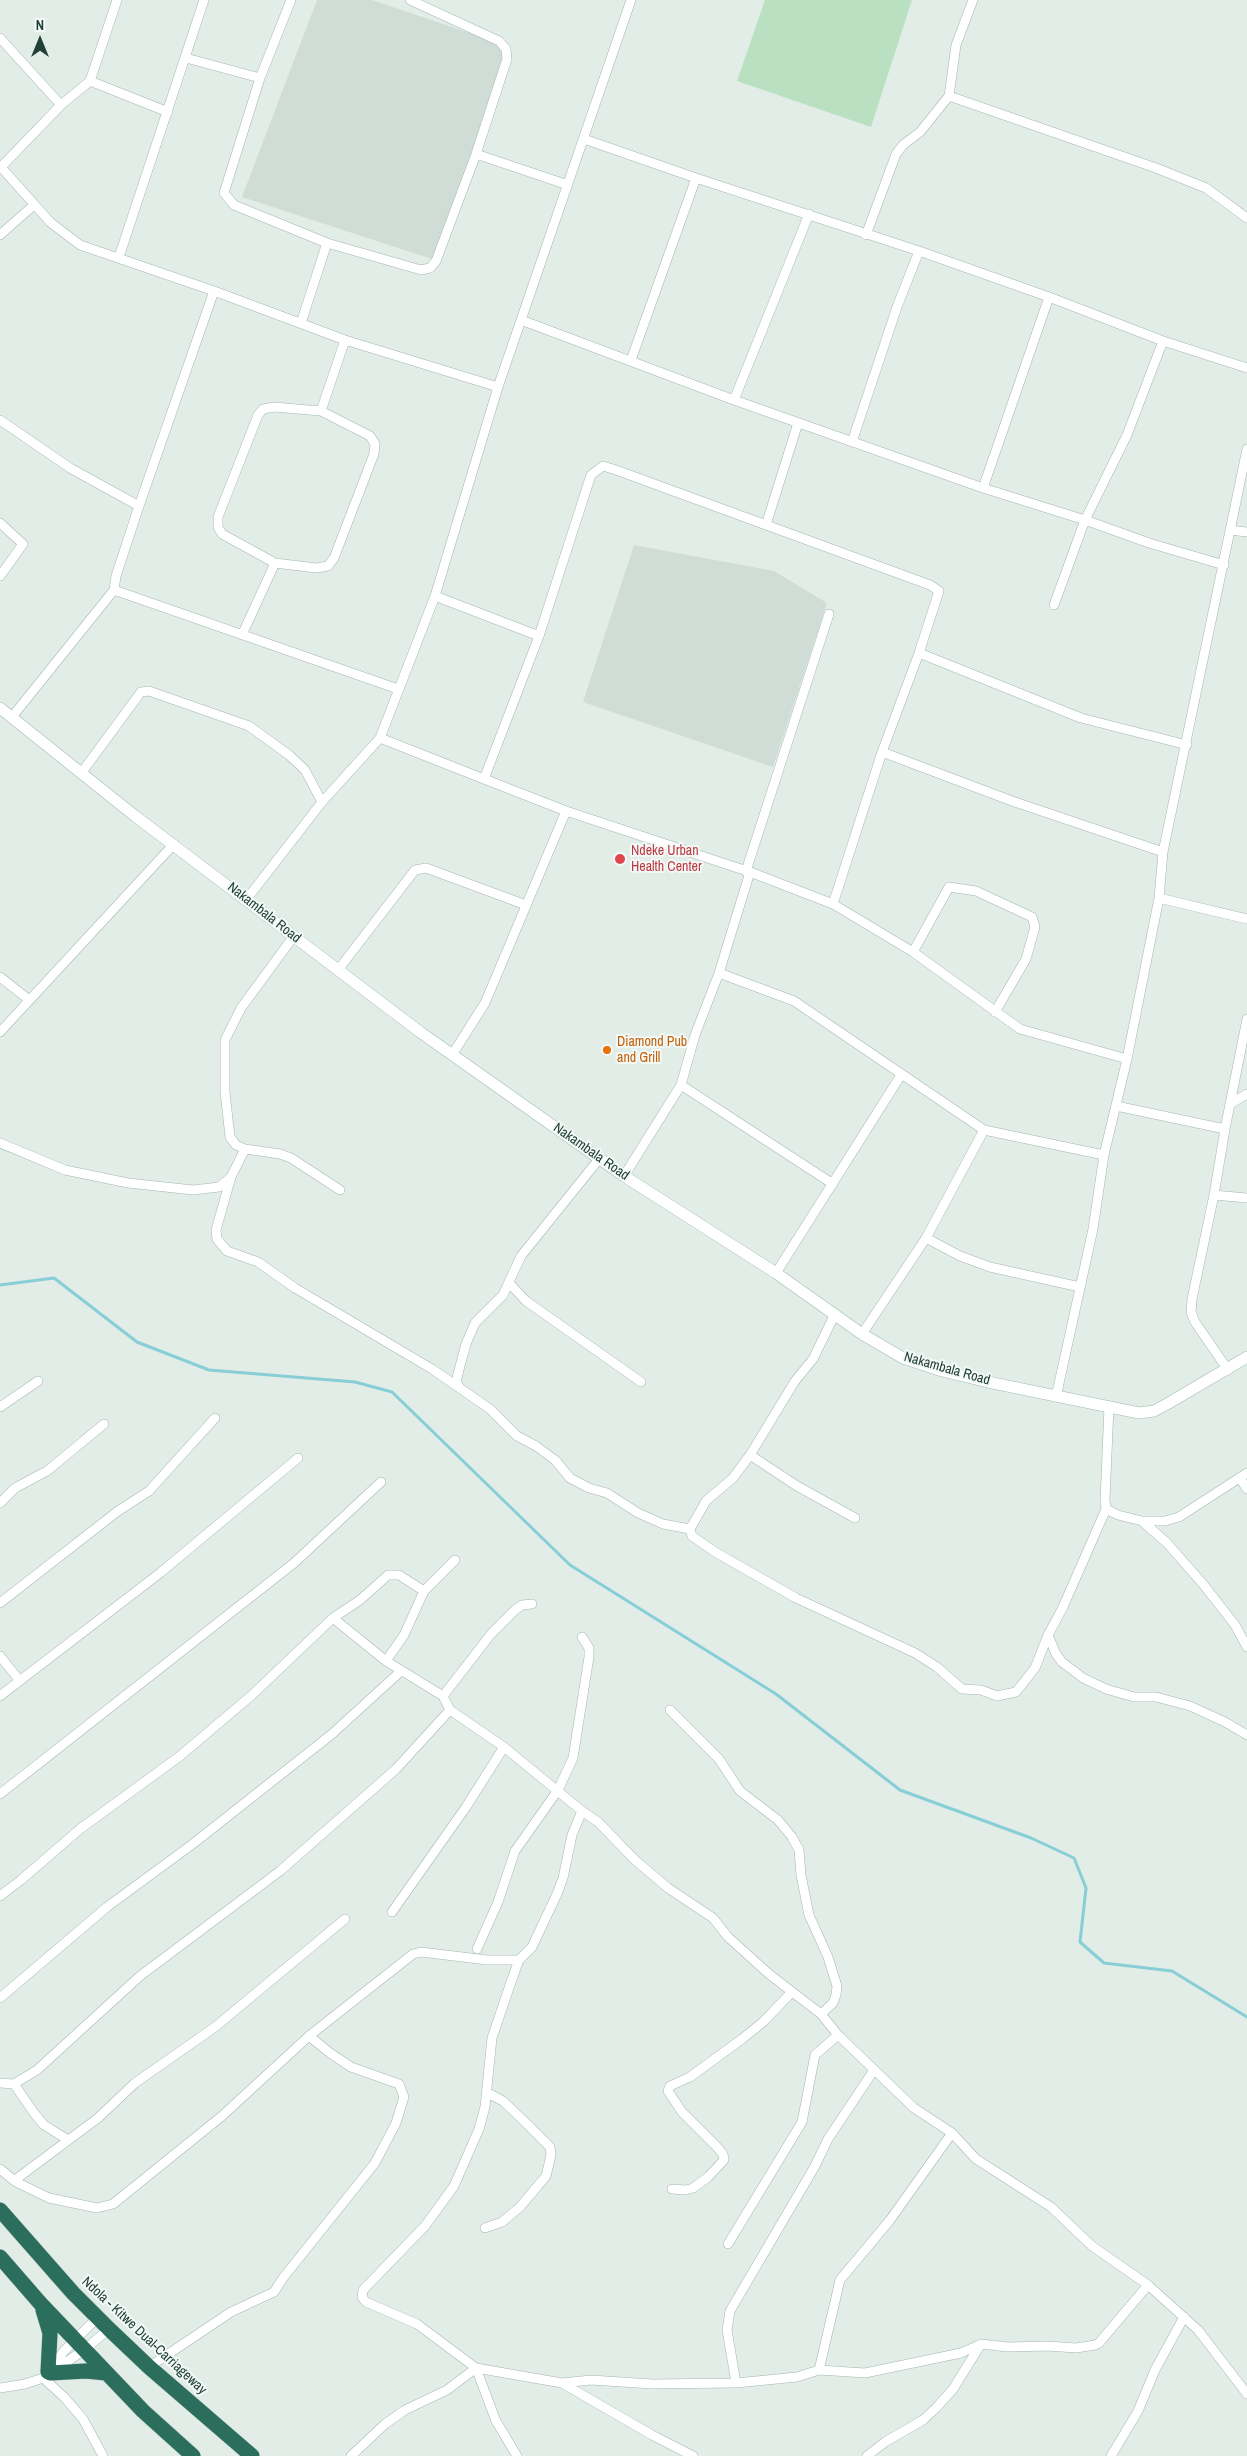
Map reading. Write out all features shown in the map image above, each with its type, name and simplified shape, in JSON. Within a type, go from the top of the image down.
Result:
[{"type":"highway","name":"Ndola - Kitwe Dual-Carriageway","points":[[0,2210],[97,2318],[149,2367],[252,2456]]},
{"type":"highway","points":[[0,2257],[40,2303],[106,2373],[193,2456]]},
{"type":"highway","points":[[40,2303],[48,2322],[50,2333],[47,2375],[86,2371],[106,2373]]},
{"type":"main road","name":"Nakambala Road","points":[[0,708],[246,900],[452,1055],[624,1176],[776,1273],[862,1334],[903,1358],[942,1371],[1056,1397],[1139,1412],[1154,1411],[1228,1370],[1247,1357]]},
{"type":"street","points":[[117,0],[90,81],[61,105],[1,167],[34,205],[66,236],[80,245],[214,291],[345,340],[498,387]]},
{"type":"street","points":[[119,257],[204,0]]},
{"type":"street","points":[[291,0],[260,78],[224,193],[234,205],[327,243],[421,270],[430,268],[436,261],[476,154],[507,59],[506,49],[499,41],[413,0]]},
{"type":"street","points":[[246,900],[322,802],[380,738],[435,596],[498,387],[631,0]]},
{"type":"street","points":[[866,235],[896,154],[903,144],[920,132],[949,96],[956,45],[973,0]]},
{"type":"street","points":[[0,38],[61,105]]},
{"type":"street","points":[[186,58],[260,78]]},
{"type":"street","points":[[90,81],[168,112]]},
{"type":"street","points":[[949,96],[1156,168],[1206,188],[1247,218]]},
{"type":"street","points":[[584,139],[696,178],[809,214],[866,235],[919,251],[1050,297],[1163,341],[1247,368]]},
{"type":"street","points":[[476,154],[568,185]]},
{"type":"street","points":[[631,360],[696,178]]},
{"type":"street","points":[[0,235],[34,205]]},
{"type":"street","points":[[734,400],[809,214]]},
{"type":"street","points":[[301,323],[327,243]]},
{"type":"street","points":[[852,442],[897,306],[919,251]]},
{"type":"street","points":[[12,717],[114,590],[116,576],[139,506],[214,291]]},
{"type":"street","points":[[983,488],[1050,297]]},
{"type":"street","points":[[521,320],[734,400],[983,488],[1224,566]]},
{"type":"street","points":[[321,411],[345,340]]},
{"type":"street","points":[[1054,605],[1085,520],[1127,435],[1163,341]]},
{"type":"street","points":[[274,407],[321,411],[370,436],[375,444],[374,454],[334,558],[328,566],[316,568],[275,562],[222,534],[218,527],[218,517],[258,415],[263,409],[274,407]]},
{"type":"street","points":[[0,434],[3,423],[70,468],[139,506]]},
{"type":"street","points":[[766,525],[798,423]]},
{"type":"street","points":[[1056,1397],[1093,1229],[1104,1155],[1127,1059],[1159,898],[1163,852],[1187,745],[1247,449]]},
{"type":"street","points":[[484,779],[539,636],[591,475],[603,466],[930,585],[939,591],[919,653],[882,752],[833,904]]},
{"type":"street","points":[[0,523],[23,544],[0,576]]},
{"type":"street","points":[[1230,530],[1247,532]]},
{"type":"street","points":[[242,635],[275,562]]},
{"type":"street","points":[[114,590],[398,689]]},
{"type":"street","points":[[435,596],[539,636]]},
{"type":"street","points":[[624,1176],[681,1085],[695,1035],[719,973],[748,871],[829,614]]},
{"type":"street","points":[[919,653],[1080,718],[1187,745]]},
{"type":"street","points":[[82,772],[141,692],[149,691],[249,726],[289,755],[305,770],[322,802]]},
{"type":"street","points":[[380,738],[566,812],[748,871],[833,904],[913,952],[1020,1029],[1127,1059]]},
{"type":"street","points":[[882,752],[1012,801],[1163,852]]},
{"type":"street","points":[[452,1055],[486,1003],[566,812]]},
{"type":"street","points":[[0,1032],[28,999],[174,844]]},
{"type":"street","points":[[338,970],[415,870],[426,868],[526,905]]},
{"type":"street","points":[[913,952],[949,888],[976,891],[1032,917],[1035,927],[1026,959],[995,1012]]},
{"type":"street","points":[[1159,898],[1247,919]]},
{"type":"street","points":[[294,936],[241,1008],[225,1040],[226,1092],[230,1137],[236,1145],[245,1149],[280,1154],[291,1158],[340,1190]]},
{"type":"street","points":[[719,973],[794,1001],[984,1130],[1104,1155]]},
{"type":"street","points":[[0,977],[28,999]]},
{"type":"street","points":[[1228,1370],[1195,1322],[1191,1312],[1192,1299],[1214,1195],[1224,1129],[1247,1019]]},
{"type":"street","points":[[776,1273],[901,1075]]},
{"type":"street","points":[[681,1085],[833,1184]]},
{"type":"street","points":[[1230,1104],[1247,1094]]},
{"type":"street","points":[[1116,1106],[1224,1129]]},
{"type":"street","points":[[862,1334],[926,1238],[984,1130]]},
{"type":"street","points":[[0,1143],[65,1170],[128,1183],[193,1190],[219,1187],[231,1177]]},
{"type":"street","points":[[245,1149],[231,1177],[216,1230],[217,1239],[227,1250],[265,1266],[295,1288],[432,1369],[490,1410],[517,1436],[536,1446],[555,1460],[570,1478],[589,1488],[607,1493],[638,1513],[663,1524],[690,1529]]},
{"type":"street","points":[[460,1388],[456,1382],[466,1344],[476,1322],[503,1295],[521,1256],[599,1159]]},
{"type":"street","points":[[1214,1195],[1247,1198]]},
{"type":"street","points":[[926,1238],[960,1256],[990,1267],[1080,1287]]},
{"type":"street","points":[[509,1283],[526,1301],[640,1382]]},
{"type":"street","points":[[835,1314],[813,1359],[795,1381],[750,1455],[733,1478],[706,1501],[690,1529],[692,1536],[715,1552],[796,1598],[915,1653],[937,1667],[962,1689],[980,1690],[997,1696],[1016,1692],[1035,1668],[1048,1635],[1063,1607],[1106,1509],[1109,1407]]},
{"type":"street","points":[[0,1407],[38,1381]]},
{"type":"street","points":[[0,1603],[118,1511],[149,1491],[215,1418]]},
{"type":"street","points":[[0,1503],[15,1488],[47,1471],[104,1424]]},
{"type":"street","points":[[750,1455],[797,1486],[855,1518]]},
{"type":"street","points":[[0,1696],[160,1573],[298,1458]]},
{"type":"street","points":[[1106,1509],[1118,1515],[1142,1521],[1165,1521],[1179,1517],[1243,1476],[1247,1489]]},
{"type":"street","points":[[0,1794],[294,1563],[381,1482]]},
{"type":"street","points":[[1142,1521],[1167,1543],[1203,1584],[1234,1625],[1247,1647]]},
{"type":"street","points":[[386,1661],[404,1635],[424,1591],[455,1560]]},
{"type":"street","points":[[0,1896],[80,1829],[180,1756],[252,1695],[333,1618],[360,1600],[393,1573],[424,1591]]},
{"type":"street","points":[[443,1696],[491,1634],[522,1605],[532,1604]]},
{"type":"street","points":[[333,1618],[400,1671],[443,1696],[450,1710],[504,1747],[598,1822],[635,1860],[661,1882],[713,1918],[728,1937],[791,1993],[821,2014],[838,2035],[914,2108],[952,2133],[976,2160],[1051,2207],[1092,2246],[1148,2285],[1184,2317],[1212,2346],[1247,2394]]},
{"type":"street","points":[[1048,1635],[1062,1662],[1083,1678],[1106,1689],[1134,1697],[1156,1697],[1190,1706],[1225,1722],[1247,1735]]},
{"type":"street","points":[[477,1949],[498,1902],[515,1851],[558,1790],[573,1758],[589,1657],[589,1648],[582,1637]]},
{"type":"street","points":[[0,1656],[20,1681]]},
{"type":"street","points":[[0,1998],[107,1907],[194,1843],[332,1734],[400,1671]]},
{"type":"street","points":[[0,2083],[14,2084],[37,2070],[140,1976],[280,1871],[396,1769],[450,1710]]},
{"type":"street","points":[[670,1710],[719,1759],[740,1791],[778,1820],[799,1850],[801,1875],[809,1915],[828,1957],[837,1986],[836,1995],[832,2003],[821,2014]]},
{"type":"street","points":[[392,1912],[466,1807],[504,1747]]},
{"type":"street","points":[[582,1811],[572,1835],[563,1878],[557,1894],[532,1948],[519,1960],[492,2038],[486,2092],[479,2129],[454,2186],[425,2226],[363,2290],[362,2297],[366,2302],[417,2324],[476,2368],[562,2384],[591,2380],[652,2384],[736,2383],[797,2377],[819,2370],[865,2373],[961,2353],[981,2344],[1008,2347],[1047,2346],[1076,2348],[1095,2345],[1099,2343],[1148,2285]]},
{"type":"street","points":[[15,2180],[51,2155],[98,2118],[135,2083],[216,2027],[345,1919]]},
{"type":"street","points":[[0,2169],[16,2182],[49,2198],[97,2208],[113,2204],[222,2116],[309,2036],[413,1954],[421,1952],[487,1960],[519,1960]]},
{"type":"street","points":[[672,2189],[686,2190],[693,2188],[708,2177],[724,2160],[717,2147],[682,2112],[668,2091],[670,2086],[690,2077],[742,2039],[763,2022],[791,1993]]},
{"type":"street","points":[[728,2244],[802,2122],[815,2055],[838,2035]]},
{"type":"street","points":[[149,2367],[231,2312],[274,2292],[375,2162],[396,2123],[404,2097],[399,2084],[351,2067],[309,2036]]},
{"type":"street","points":[[736,2383],[727,2330],[730,2311],[815,2166],[828,2139],[874,2070]]},
{"type":"street","points":[[14,2084],[44,2125],[68,2140]]},
{"type":"street","points":[[485,2228],[502,2222],[520,2207],[546,2176],[551,2156],[550,2147],[527,2124],[503,2101],[486,2092]]},
{"type":"street","points":[[819,2370],[840,2280],[890,2220],[952,2133]]},
{"type":"street","points":[[1111,2456],[1138,2411],[1155,2370],[1184,2317]]},
{"type":"street","points":[[47,2375],[80,2345],[97,2318]]},
{"type":"street","points":[[0,2388],[26,2384],[47,2375],[80,2345],[109,2329]]},
{"type":"street","points":[[867,2456],[885,2442],[923,2420],[936,2408],[953,2389],[981,2344]]},
{"type":"street","points":[[351,2456],[385,2424],[405,2410],[447,2390],[476,2368]]},
{"type":"street","points":[[476,2368],[496,2422],[517,2456]]},
{"type":"street","points":[[47,2375],[83,2419],[103,2456]]},
{"type":"street","points":[[562,2384],[652,2436],[693,2456]]},
{"type":"shaded area","points":[[317,0],[372,0],[499,43],[505,58],[438,261],[242,197]]},
{"type":"shaded area","points":[[634,545],[774,571],[827,603],[773,767],[583,702]]},
{"type":"green space","points":[[765,0],[912,0],[871,127],[737,81]]},
{"type":"waterway","points":[[0,1285],[54,1278],[137,1342],[209,1370],[355,1382],[392,1392],[570,1565],[776,1694],[900,1790],[1031,1838],[1074,1858],[1086,1888],[1080,1942],[1104,1963],[1172,1971],[1247,2017]]},
{"type":"place","name":"Ndeke Urban Health Center","points":[[620,859]]},
{"type":"place","name":"Diamond Pub and Grill","points":[[607,1050]]}]
